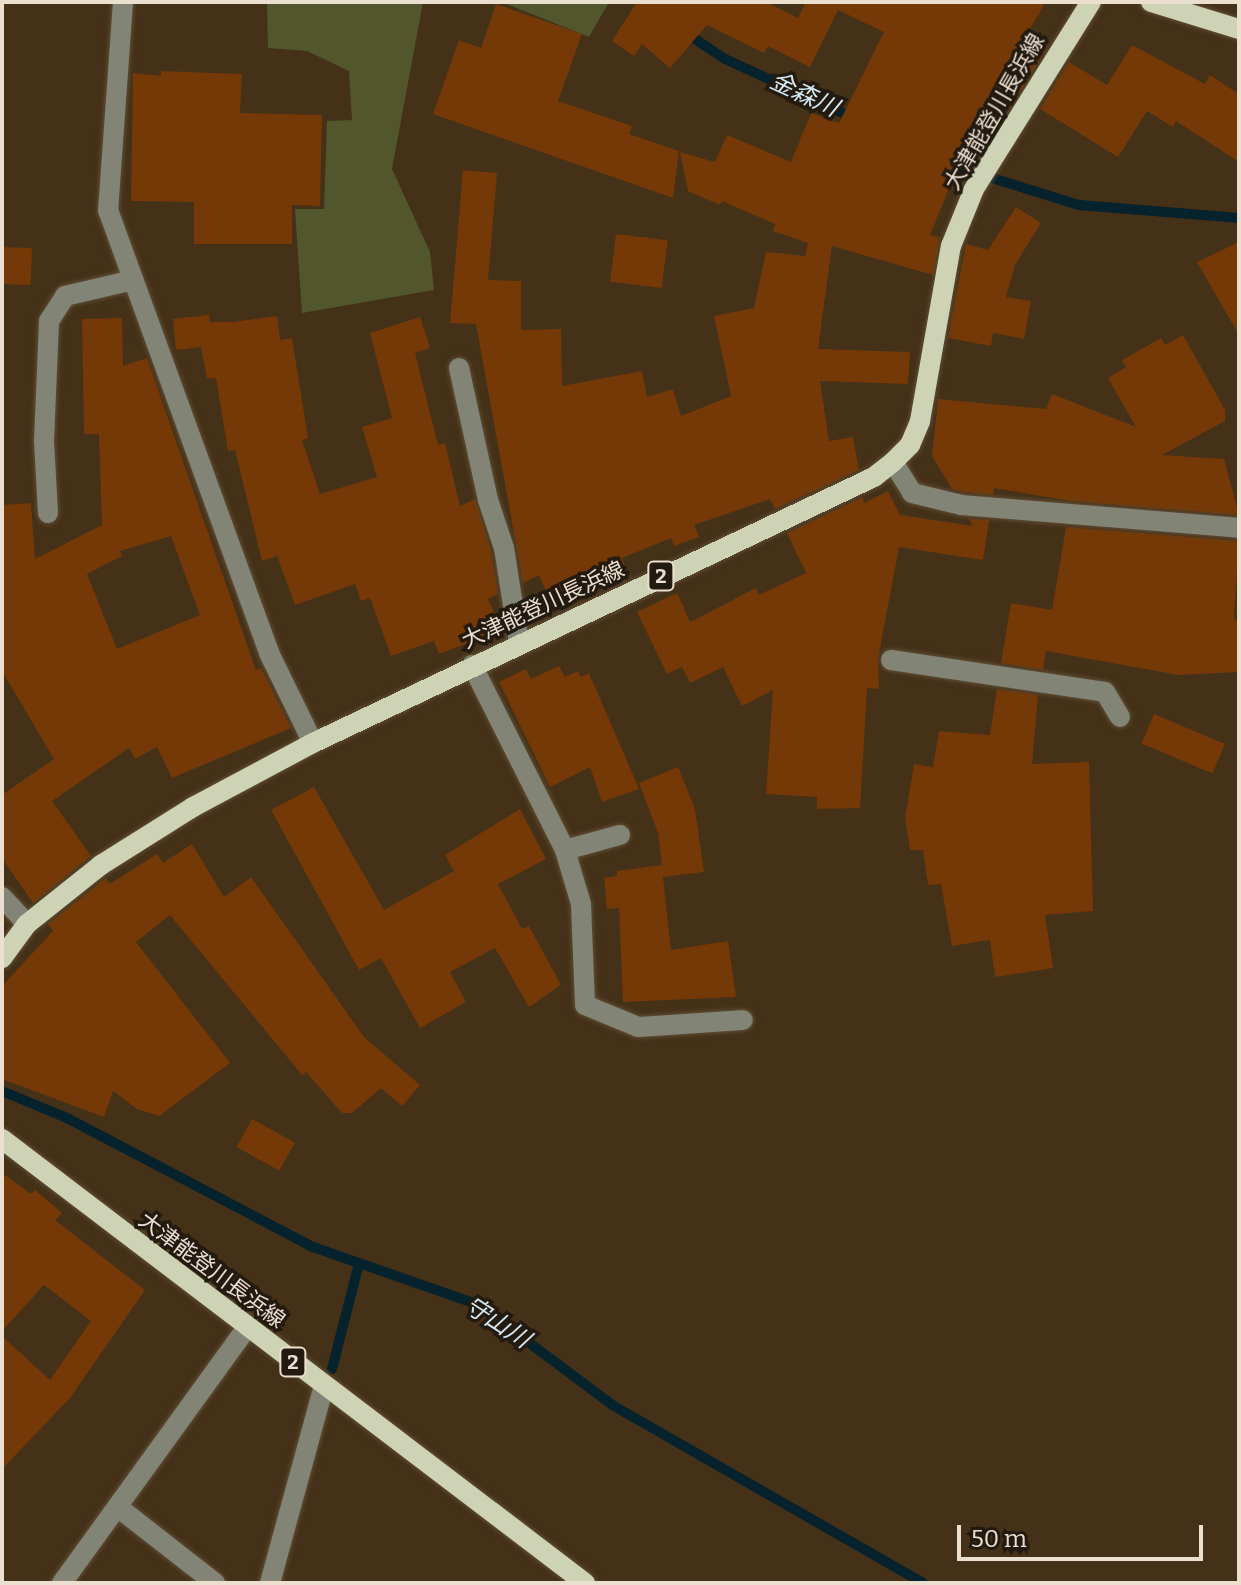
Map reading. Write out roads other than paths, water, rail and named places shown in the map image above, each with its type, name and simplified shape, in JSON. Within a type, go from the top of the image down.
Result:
[{"type":"main road","name":"大津能登川長浜線","points":[[2,958],[27,924],[101,865],[313,743],[874,477],[893,462],[910,445],[920,421],[951,246],[974,189],[1091,2]]},
{"type":"main road","points":[[1151,2],[1239,29]]},
{"type":"main road","name":"大津能登川長浜線","points":[[2,1139],[585,1583]]},
{"type":"street","points":[[123,2],[108,210],[269,653],[313,743]]},
{"type":"street","points":[[48,513],[44,441],[49,321],[65,296],[133,280]]},
{"type":"street","points":[[459,368],[488,500],[504,548],[519,643]]},
{"type":"street","points":[[893,462],[912,493],[962,505],[1239,528]]},
{"type":"street","points":[[891,660],[1105,692],[1120,717]]},
{"type":"street","points":[[472,665],[565,850],[581,904],[585,1005],[638,1027],[743,1020]]},
{"type":"street","points":[[565,850],[620,835]]},
{"type":"street","points":[[2,897],[27,924]]},
{"type":"street","points":[[62,1583],[247,1327]]},
{"type":"street","points":[[270,1583],[324,1386]]},
{"type":"street","points":[[119,1508],[215,1583]]},
{"type":"waterway","name":"金森川","points":[[686,33],[725,59],[856,119]]},
{"type":"waterway","name":"金森川","points":[[947,161],[964,169]]},
{"type":"waterway","name":"金森川","points":[[992,178],[1079,205],[1239,218]]},
{"type":"waterway","name":"守山川","points":[[2,1091],[67,1118],[313,1247],[477,1304],[614,1406],[923,1583]]},
{"type":"waterway","points":[[332,1369],[359,1263]]}]
